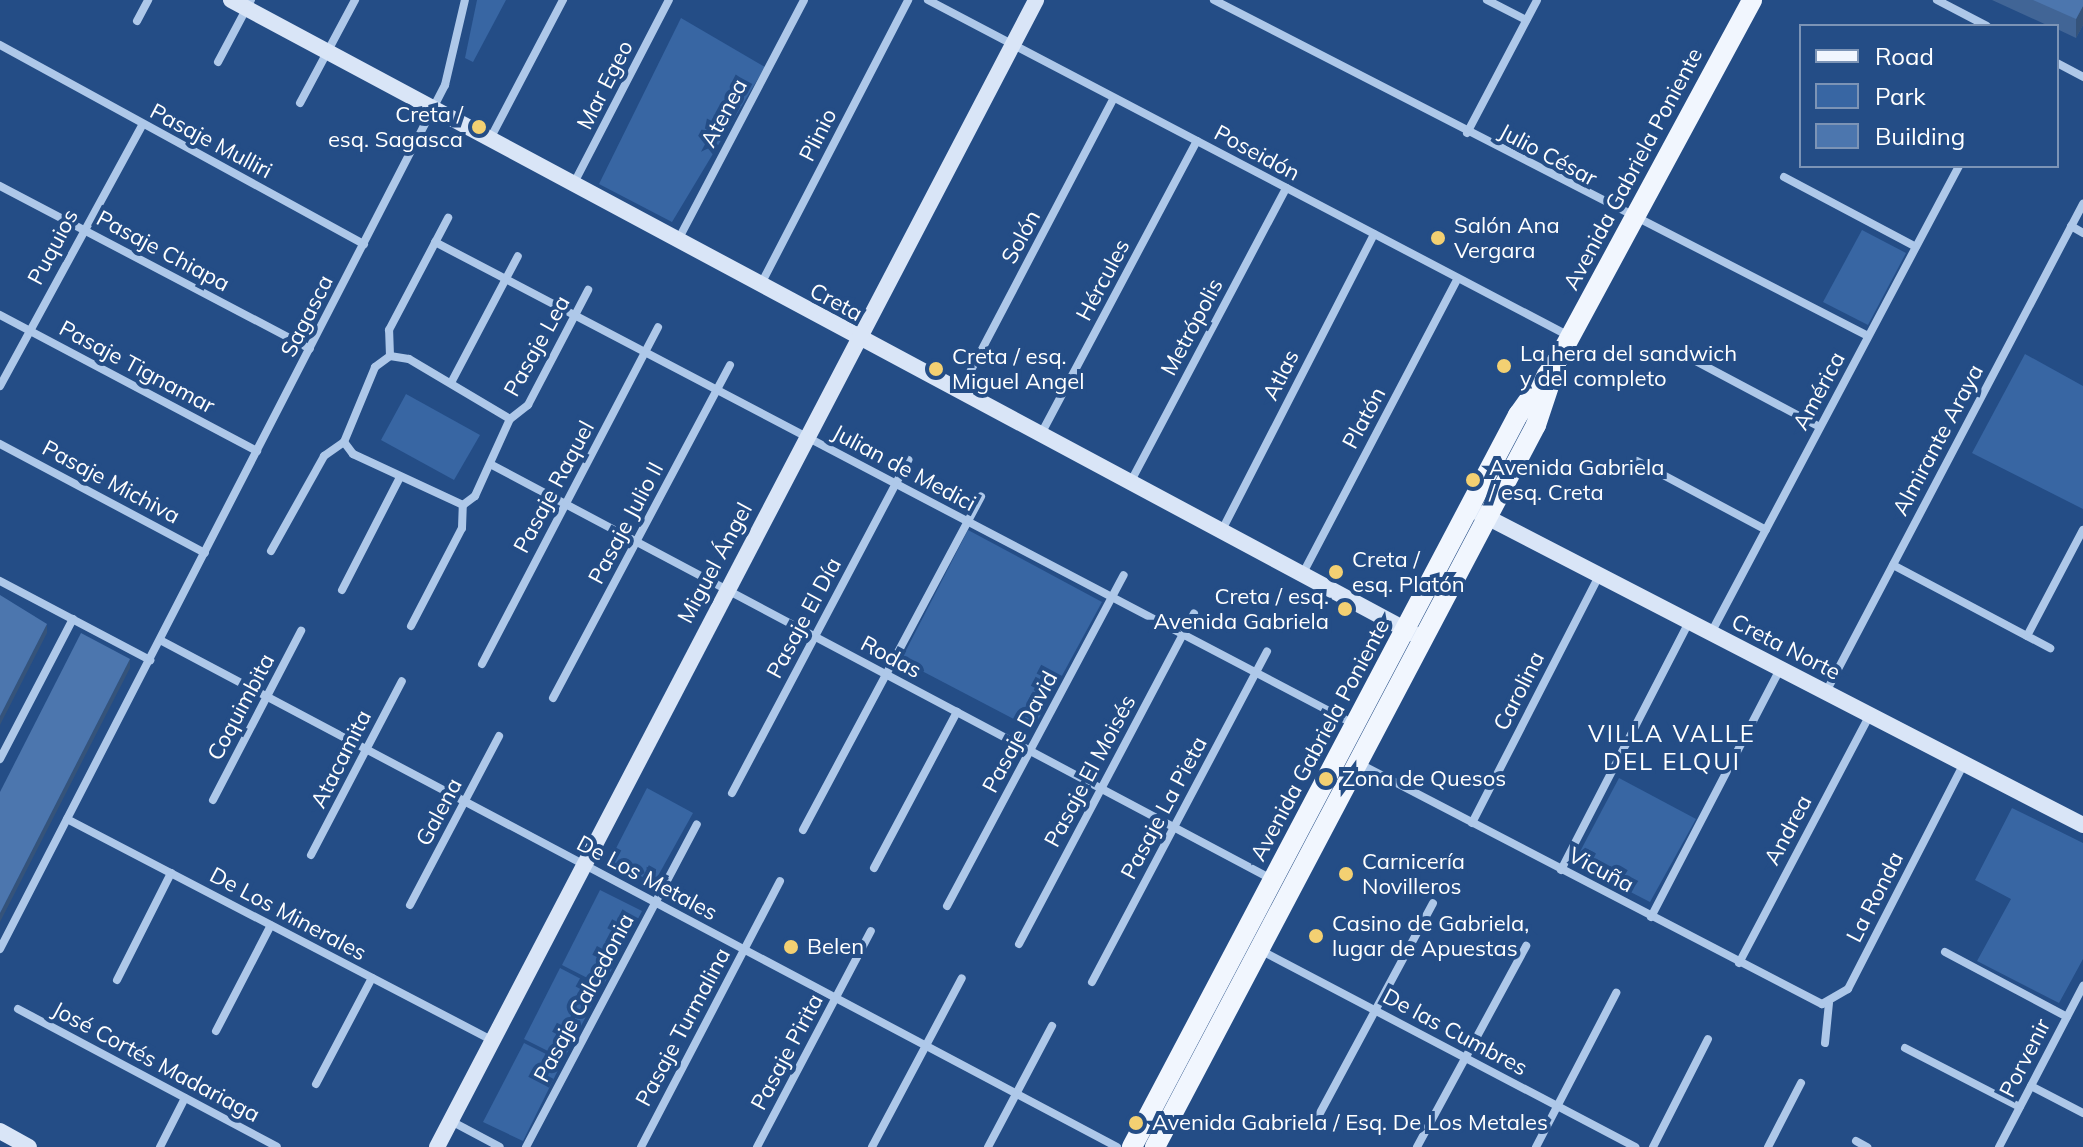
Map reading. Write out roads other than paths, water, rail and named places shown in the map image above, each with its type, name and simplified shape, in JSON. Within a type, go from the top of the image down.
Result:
[{"type":"main road","name":"Avenida Gabriela Poniente","points":[[1155,1147],[1357,763],[1414,634],[1479,513],[1544,406],[1557,361],[1752,0]]},
{"type":"main road","name":"Avenida Gabriela Poniente","points":[[1132,1147],[1355,725],[1414,634]]},
{"type":"street","points":[[137,21],[148,0]]},
{"type":"street","name":"Creta","points":[[231,0],[248,4],[431,113],[1414,634]]},
{"type":"street","points":[[300,103],[355,0]]},
{"type":"street","name":"Sagasca","points":[[0,949],[431,113],[450,72],[465,0]]},
{"type":"street","points":[[488,143],[563,0]]},
{"type":"street","name":"Mar Egeo","points":[[572,187],[669,0]]},
{"type":"street","name":"Atenea","points":[[676,243],[804,0]]},
{"type":"street","name":"Plinio","points":[[759,287],[908,0]]},
{"type":"street","name":"Poseidón","points":[[928,0],[1570,337]]},
{"type":"street","name":"Miguel Ángel","points":[[437,1147],[582,864],[1036,0]]},
{"type":"street","name":"Julio César","points":[[1214,0],[1467,133],[1868,336]]},
{"type":"street","points":[[1487,0],[1526,20]]},
{"type":"street","points":[[1467,133],[1537,0]]},
{"type":"street","points":[[1937,0],[1983,24]]},
{"type":"street","points":[[218,62],[248,4]]},
{"type":"street","name":"Pasaje Mulliri","points":[[0,45],[141,127],[364,244]]},
{"type":"street","points":[[2059,64],[2083,77]]},
{"type":"street","name":"Solón","points":[[959,393],[1114,98]]},
{"type":"street","name":"Puquios","points":[[0,386],[141,127]]},
{"type":"street","name":"Hércules","points":[[1040,436],[1197,141]]},
{"type":"street","name":"América","points":[[1711,633],[1958,168]]},
{"type":"street","points":[[1784,177],[1916,247]]},
{"type":"street","name":"Pasaje Chiapa","points":[[0,186],[310,349]]},
{"type":"street","name":"Metrópolis","points":[[1130,483],[1286,188]]},
{"type":"street","name":"Almirante Araya","points":[[1826,692],[2083,204]]},
{"type":"street","points":[[390,356],[389,330],[448,218]]},
{"type":"street","points":[[2071,226],[2083,233]]},
{"type":"street","name":"Atlas","points":[[1221,532],[1374,234]]},
{"type":"street","name":"Julian de Medici","points":[[435,242],[1355,725]]},
{"type":"street","points":[[452,381],[518,256]]},
{"type":"street","name":"Platón","points":[[1302,575],[1458,278]]},
{"type":"street","name":"Pasaje Lea","points":[[411,626],[462,528],[463,505],[492,465],[510,419],[528,405],[588,290]]},
{"type":"street","name":"Pasaje Tignamar","points":[[0,315],[257,451]]},
{"type":"street","name":"Pasaje Raquel","points":[[482,664],[658,327]]},
{"type":"street","points":[[390,356],[452,381],[510,419]]},
{"type":"street","points":[[271,551],[324,456],[344,442],[375,367],[390,356]]},
{"type":"street","points":[[1690,358],[1820,427]]},
{"type":"street","name":"Pasaje Julio II","points":[[553,698],[730,365]]},
{"type":"street","points":[[344,442],[399,479],[463,505]]},
{"type":"street","name":"Pasaje Michiva","points":[[0,444],[205,553]]},
{"type":"street","name":"Pasaje El Día","points":[[732,793],[908,460]]},
{"type":"street","points":[[1637,461],[1766,530]]},
{"type":"street","name":"Rodas","points":[[492,465],[1273,880]]},
{"type":"street","points":[[342,590],[399,479]]},
{"type":"street","points":[[803,830],[981,496]]},
{"type":"street","name":"Creta Norte","points":[[1479,513],[2083,825]]},
{"type":"street","points":[[2027,636],[2083,530]]},
{"type":"street","points":[[1893,565],[2050,648]]},
{"type":"street","name":"Pasaje David","points":[[947,906],[1124,575]]},
{"type":"street","name":"Carolina","points":[[1472,823],[1599,575]]},
{"type":"street","points":[[0,581],[150,660]]},
{"type":"street","name":"Pasaje El Moisés","points":[[1019,944],[1194,614]]},
{"type":"street","points":[[0,759],[73,619]]},
{"type":"street","points":[[1561,870],[1689,621]]},
{"type":"street","name":"Coquimbita","points":[[213,800],[301,631]]},
{"type":"street","name":"De Los Metales","points":[[160,640],[1117,1147]]},
{"type":"street","name":"Pasaje La Pieta","points":[[1092,982],[1267,651]]},
{"type":"street","points":[[1651,917],[1780,668]]},
{"type":"street","name":"Atacamita","points":[[311,855],[402,681]]},
{"type":"street","points":[[874,868],[957,712]]},
{"type":"street","name":"Andrea","points":[[1739,963],[1870,715]]},
{"type":"street","name":"Galena","points":[[410,905],[499,736]]},
{"type":"street","name":"Vicuña","points":[[1357,763],[1739,963],[1829,1003]]},
{"type":"street","name":"La Ronda","points":[[1829,1003],[1848,989],[1964,763]]},
{"type":"street","name":"De Los Minerales","points":[[67,819],[491,1040]]},
{"type":"street","name":"Pasaje Calcedonia","points":[[526,1147],[697,824]]},
{"type":"street","points":[[117,980],[171,873]]},
{"type":"street","name":"Pasaje Turmalina","points":[[641,1147],[780,881]]},
{"type":"street","points":[[1313,1126],[1433,903]]},
{"type":"street","points":[[216,1031],[271,925]]},
{"type":"street","name":"Pasaje Pirita","points":[[757,1147],[871,931]]},
{"type":"street","points":[[1417,1147],[1526,946]]},
{"type":"street","name":"De las Cumbres","points":[[1259,950],[1635,1147]]},
{"type":"street","points":[[1945,952],[2067,1017]]},
{"type":"street","points":[[316,1084],[372,978]]},
{"type":"street","points":[[872,1147],[962,978]]},
{"type":"street","name":"Porvenir","points":[[1999,1147],[2083,986]]},
{"type":"street","points":[[1536,1147],[1616,993]]},
{"type":"street","points":[[1825,1043],[1829,1003]]},
{"type":"street","name":"José Cortés Madariaga","points":[[18,1009],[277,1147]]},
{"type":"street","points":[[988,1147],[1052,1026]]},
{"type":"street","points":[[1653,1147],[1708,1039]]},
{"type":"street","points":[[1905,1048],[2020,1107]]},
{"type":"street","points":[[1768,1147],[1801,1083]]},
{"type":"street","points":[[2031,1086],[2083,1113]]},
{"type":"street","points":[[160,1147],[185,1098]]},
{"type":"street","points":[[450,1121],[500,1147]]},
{"type":"street","points":[[0,1131],[29,1147]]},
{"type":"street","points":[[1856,1141],[1867,1147]]},
{"type":"place","name":"Creta / esq. Sagasca","points":[[479,127]]},
{"type":"place","name":"Salón Ana Vergara","points":[[1438,238]]},
{"type":"place","name":"La hera del sandwich y del completo","points":[[1504,366]]},
{"type":"place","name":"Creta / esq. Miguel Angel","points":[[936,369]]},
{"type":"place","name":"Avenida Gabriela / esq. Creta","points":[[1473,480]]},
{"type":"place","name":"Creta / esq. Platón","points":[[1336,572]]},
{"type":"place","name":"Creta / esq. Avenida Gabriela","points":[[1345,609]]},
{"type":"place","name":"Zona de Quesos","points":[[1326,779]]},
{"type":"place","name":"Carnicería Novilleros","points":[[1346,874]]},
{"type":"place","name":"Casino de Gabriela, lugar de Apuestas","points":[[1316,936]]},
{"type":"place","name":"Belen","points":[[791,947]]},
{"type":"place","name":"Avenida Gabriela / Esq. De Los Metales","points":[[1136,1123]]},
{"type":"district","name":"VILLA VALLE DEL ELQUI","points":[[1672,748]]}]
